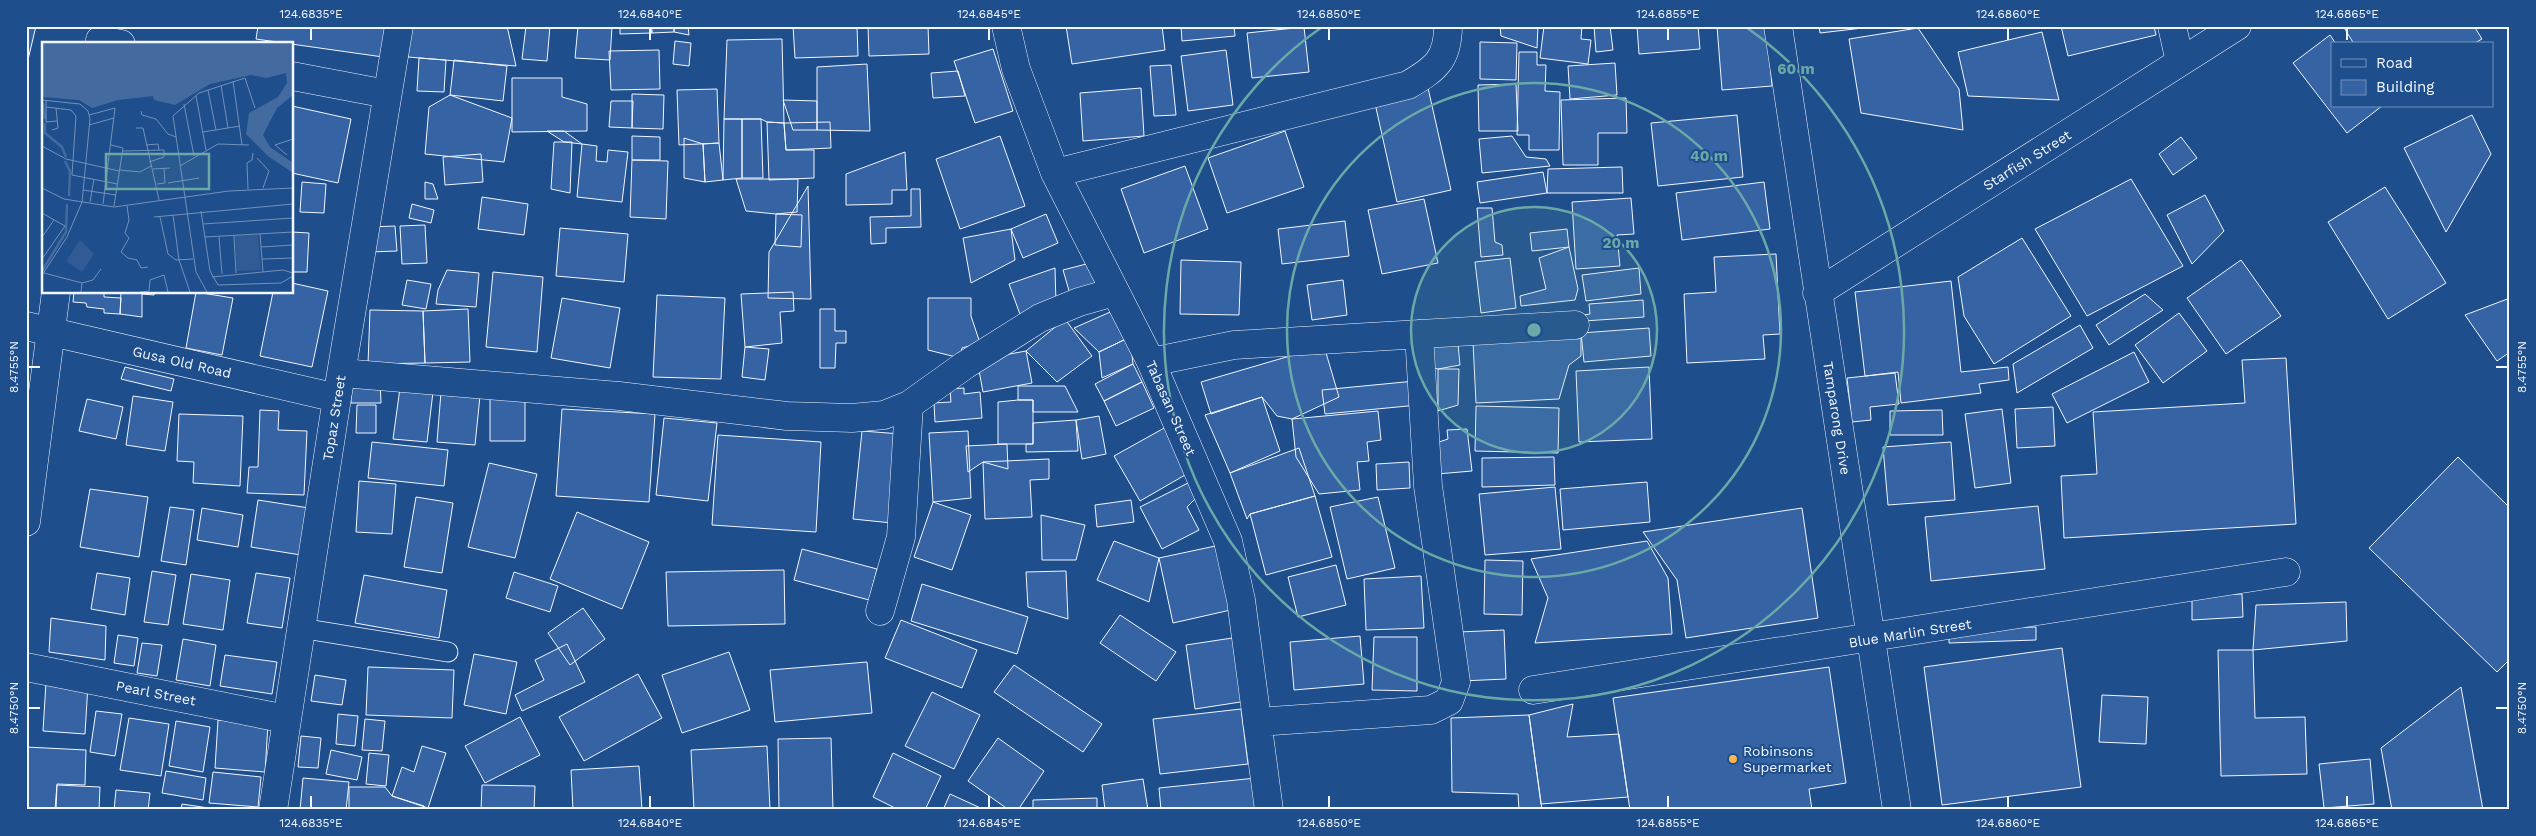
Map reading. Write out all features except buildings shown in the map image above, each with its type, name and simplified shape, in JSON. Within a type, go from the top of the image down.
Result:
[{"type":"street","name":"Topaz Street","points":[[272,810],[399,26]]},
{"type":"street","name":"Tabasan Street","points":[[1006,26],[1016,68],[1055,173],[1151,362],[1228,541],[1241,600],[1269,810]]},
{"type":"street","points":[[1055,173],[1408,85],[1434,70],[1448,42],[1448,26]]},
{"type":"street","name":"Tamparong Drive","points":[[1778,26],[1896,810]]},
{"type":"street","points":[[2172,26],[2180,62]]},
{"type":"street","name":"Starfish Street","points":[[1817,293],[2237,26]]},
{"type":"street","points":[[294,76],[387,94]]},
{"type":"street","name":"Gusa Old Road","points":[[38,329],[340,385],[620,396],[787,416],[852,418],[884,415],[909,405],[965,365],[1040,318],[1079,302],[1114,292]]},
{"type":"street","points":[[26,522],[38,329],[55,294]]},
{"type":"street","points":[[1151,362],[1234,345],[1575,325]]},
{"type":"street","points":[[1257,722],[1431,710],[1449,701],[1456,682],[1428,486],[1418,334]]},
{"type":"street","points":[[880,611],[900,537],[909,405]]},
{"type":"street","name":"Blue Marlin Street","points":[[1533,690],[1871,639],[2286,572]]},
{"type":"street","name":"Pearl Street","points":[[26,667],[286,719]]},
{"type":"lane","points":[[300,628],[448,652]]},
{"type":"place","name":"Robinsons Supermarket","points":[[1733,759]]}]
